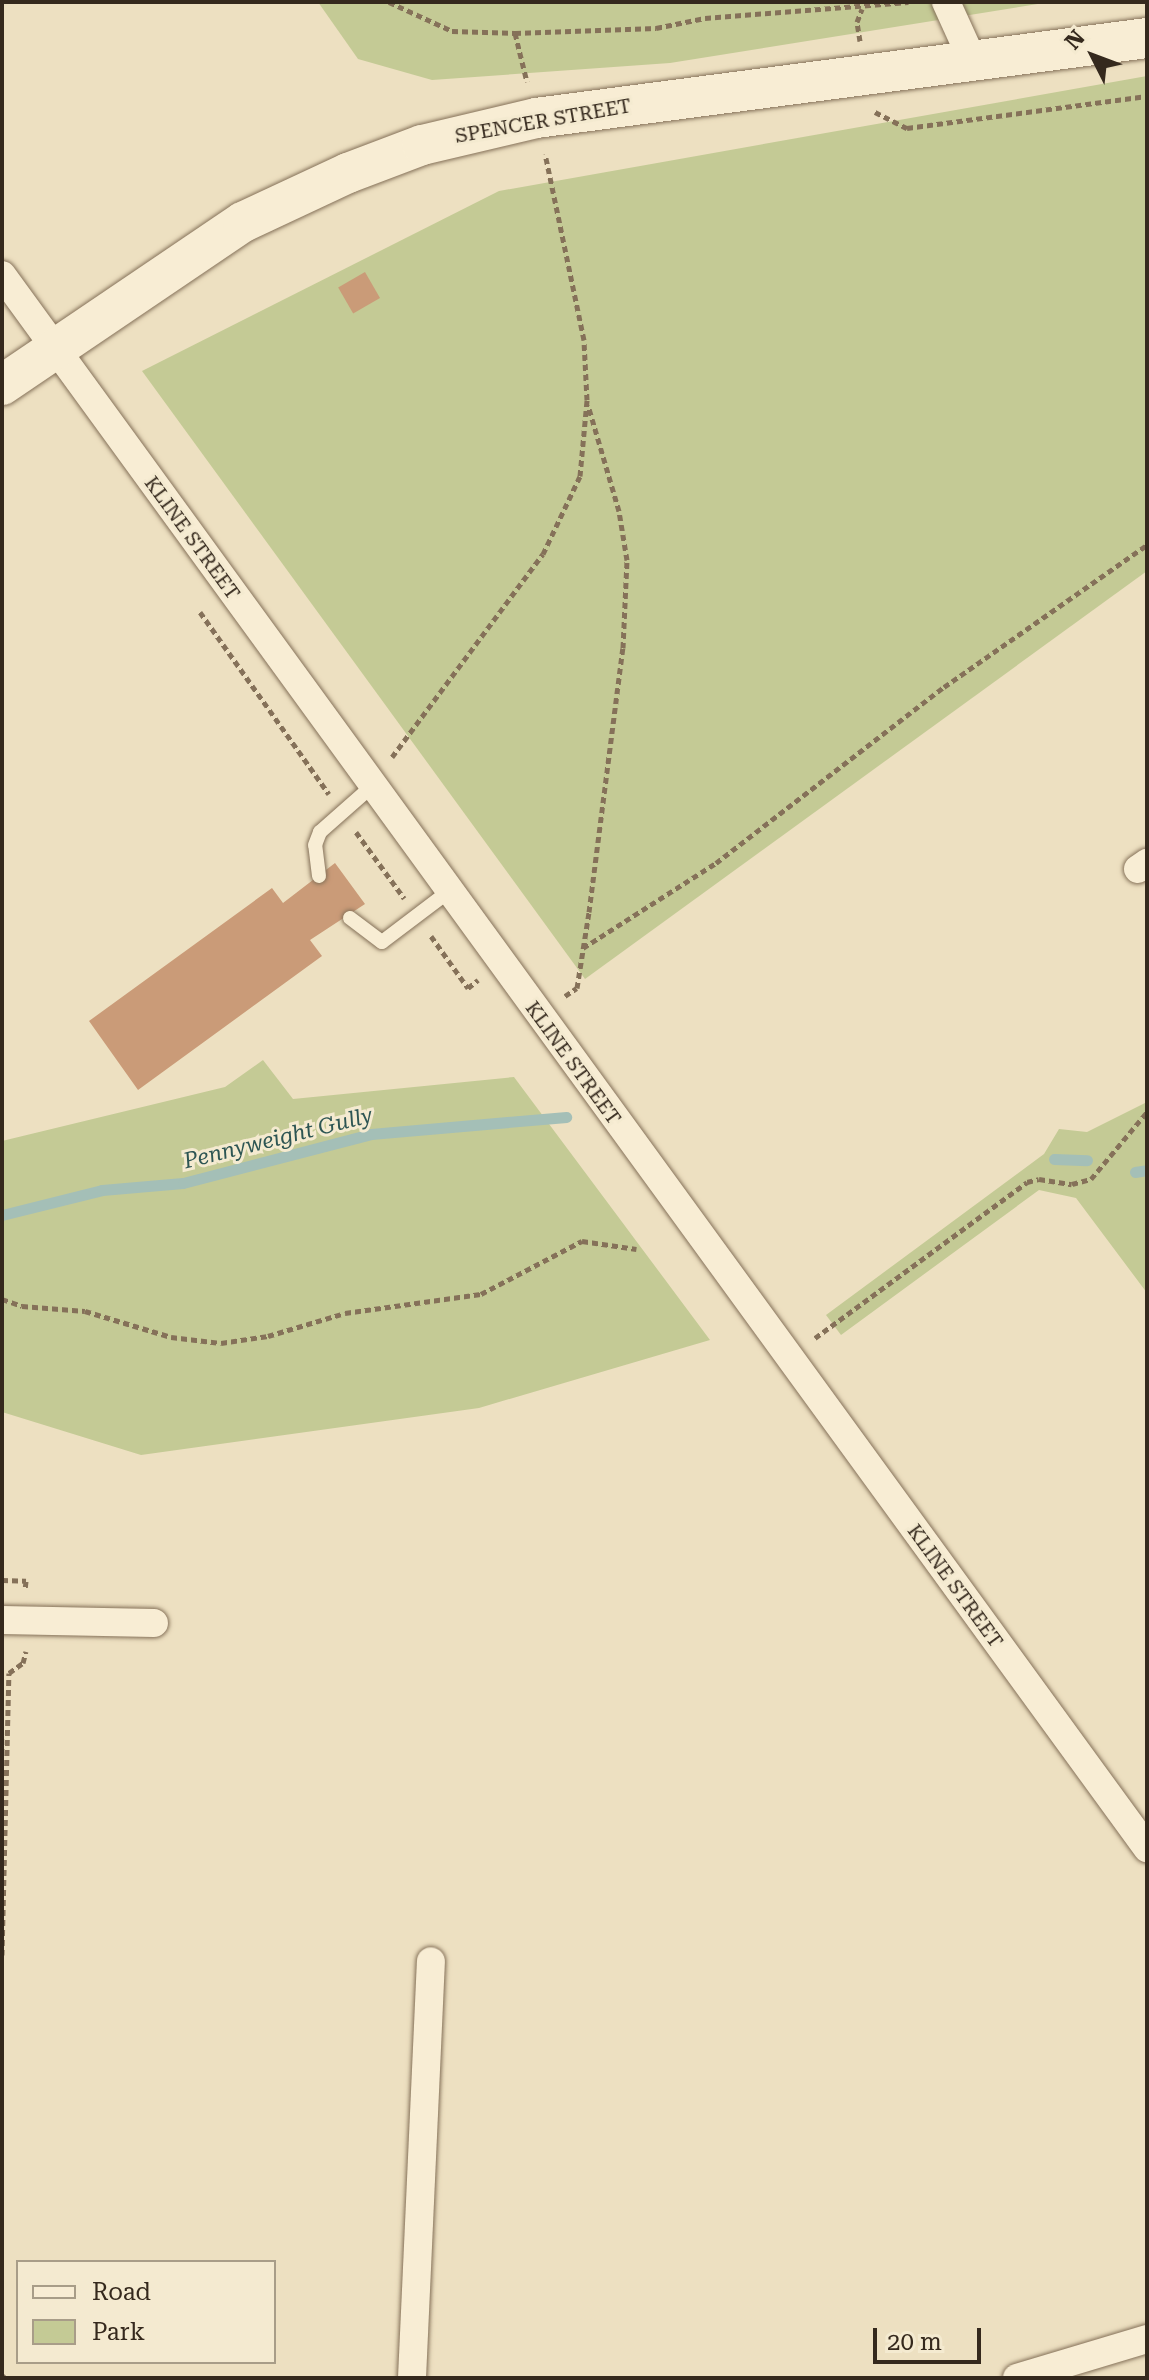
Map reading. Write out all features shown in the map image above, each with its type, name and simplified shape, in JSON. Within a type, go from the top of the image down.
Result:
[{"type":"street","points":[[946,2],[971,57]]},
{"type":"street","name":"SPENCER STREET","points":[[2,385],[199,249],[294,196],[422,145],[536,118],[971,57],[1147,38]]},
{"type":"street","name":"KLINE STREET","points":[[2,275],[371,787],[1147,1848]]},
{"type":"street","points":[[14,1620],[154,1623]]},
{"type":"street","points":[[412,2378],[431,1961]]},
{"type":"street","points":[[1017,2378],[1147,2339]]},
{"type":"lane","points":[[319,876],[315,845],[320,832],[371,787]]},
{"type":"lane","points":[[350,918],[382,942],[448,892]]},
{"type":"path","points":[[389,2],[452,31],[515,33],[656,28],[705,18],[908,2]]},
{"type":"path","points":[[371,787],[564,519],[580,476],[587,400],[578,293],[515,33]]},
{"type":"path","points":[[538,1014],[577,988],[623,648],[627,560],[619,511],[587,400]]},
{"type":"path","points":[[583,948],[716,863],[944,687],[1147,545]]},
{"type":"path","points":[[789,1357],[1027,1182],[1039,1179],[1072,1184],[1096,1176],[1147,1112]]},
{"type":"path","points":[[2,1299],[22,1306],[85,1311],[171,1337],[221,1343],[268,1336],[345,1313],[481,1294],[582,1241],[636,1249]]},
{"type":"path","points":[[2,1955],[9,1673],[27,1656],[14,1620]]},
{"type":"green space","points":[[318,2],[1050,2],[670,63],[432,80],[358,59]]},
{"type":"green space","points":[[1147,76],[1147,571],[585,979],[142,371],[499,191]]},
{"type":"green space","points":[[263,1060],[293,1099],[514,1077],[710,1340],[479,1408],[141,1455],[2,1412],[2,1141],[225,1087]]},
{"type":"green space","points":[[1147,1102],[1147,1293],[1076,1198],[1039,1190],[841,1335],[826,1315],[1044,1154],[1059,1129],[1087,1132]]},
{"type":"building","points":[[365,272],[380,298],[353,313],[338,288]]},
{"type":"building","points":[[335,863],[365,904],[310,940],[322,956],[138,1090],[89,1021],[272,888],[283,903]]},
{"type":"waterway","name":"Pennyweight Gully","points":[[2,1215],[102,1190],[183,1183],[371,1134],[566,1117]]},
{"type":"waterway","name":"Pennyweight Gully","points":[[1054,1159],[1087,1160]]},
{"type":"waterway","name":"Pennyweight Gully","points":[[1135,1172],[1147,1170]]}]
